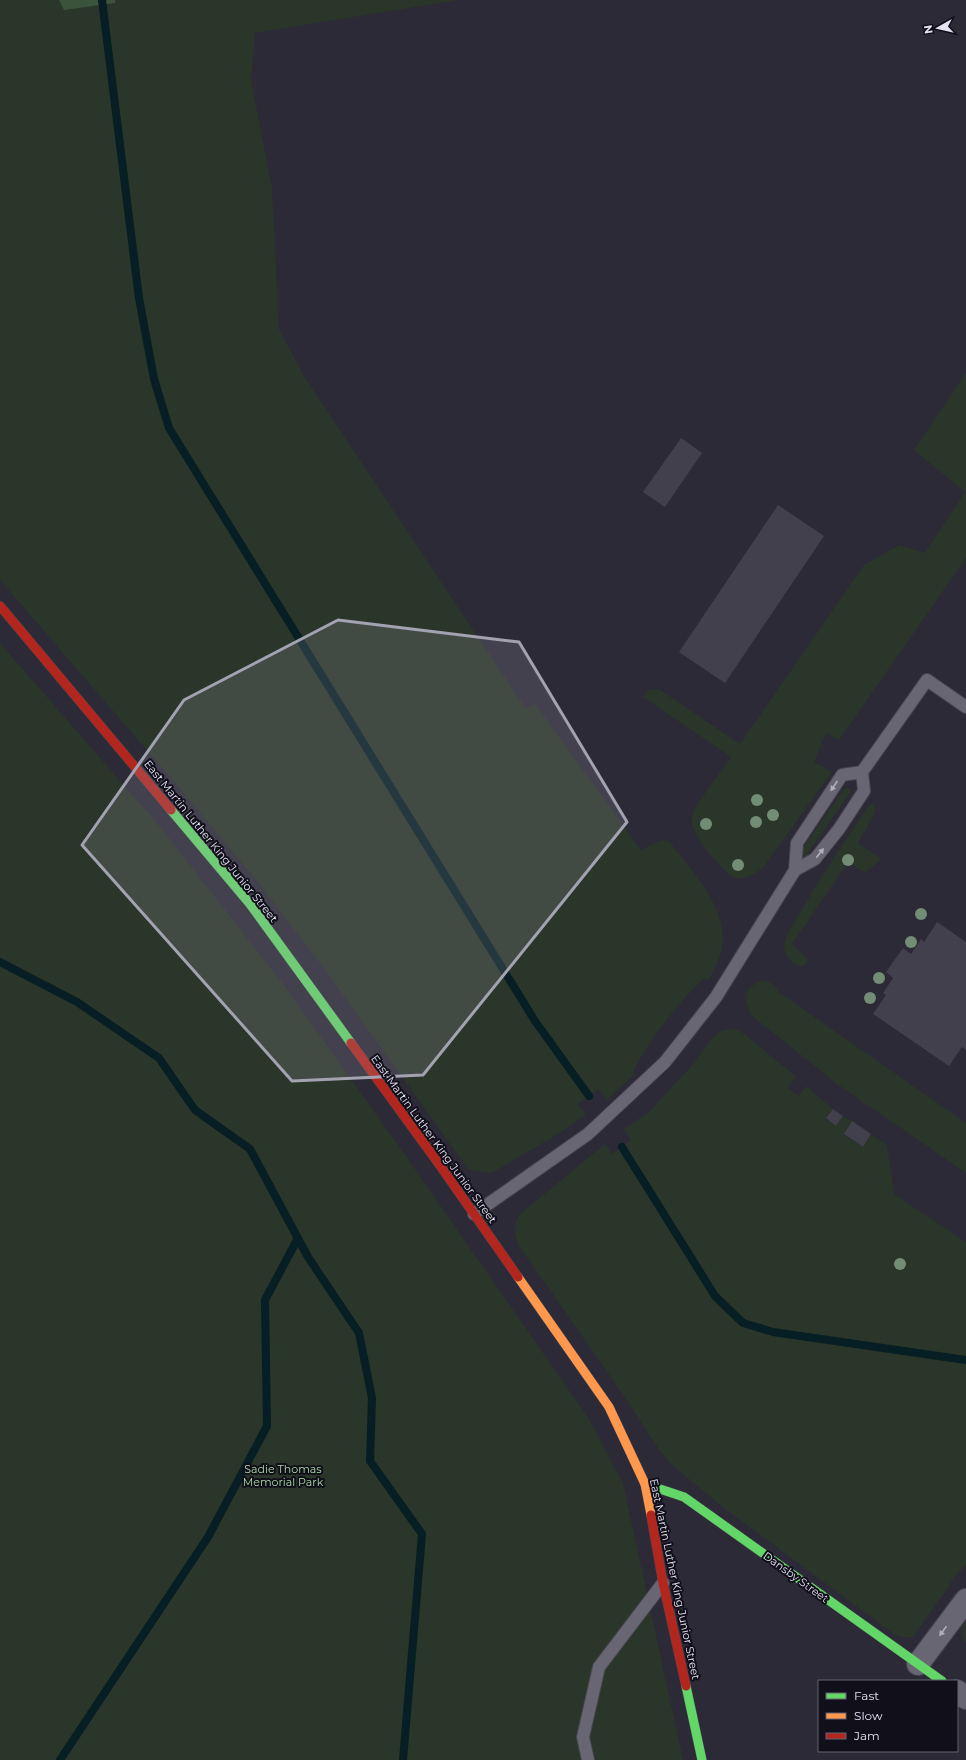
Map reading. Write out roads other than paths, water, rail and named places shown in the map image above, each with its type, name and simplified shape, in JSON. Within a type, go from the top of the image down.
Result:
[{"type":"street","name":"East Martin Luther King Junior Street","points":[[0,606],[250,904],[474,1214],[609,1407],[645,1484],[663,1583],[702,1760]]},
{"type":"street","name":"Dansby Street","points":[[645,1484],[684,1497],[918,1664],[944,1680]]},
{"type":"street","points":[[918,1664],[966,1600]]},
{"type":"lane","points":[[795,870],[815,859],[839,829],[864,791],[862,772],[927,680],[966,707]]},
{"type":"lane","points":[[474,1214],[588,1134],[665,1062],[716,997],[795,870],[797,843],[842,775],[862,772]]},
{"type":"lane","points":[[588,1760],[583,1737],[599,1667],[663,1583]]},
{"type":"waterway","points":[[102,0],[139,298],[154,379],[169,428],[535,1021],[589,1096]]},
{"type":"waterway","points":[[0,962],[77,1002],[159,1058],[195,1110],[250,1149],[308,1257],[359,1333],[372,1398],[370,1461],[422,1534],[403,1760]]},
{"type":"waterway","points":[[622,1147],[715,1296],[743,1323],[773,1332],[966,1360]]},
{"type":"waterway","points":[[60,1760],[208,1537],[267,1426],[265,1300],[298,1238]]},
{"type":"park label","name":"Sadie Thomas Memorial Park","points":[[283,1475]]}]
